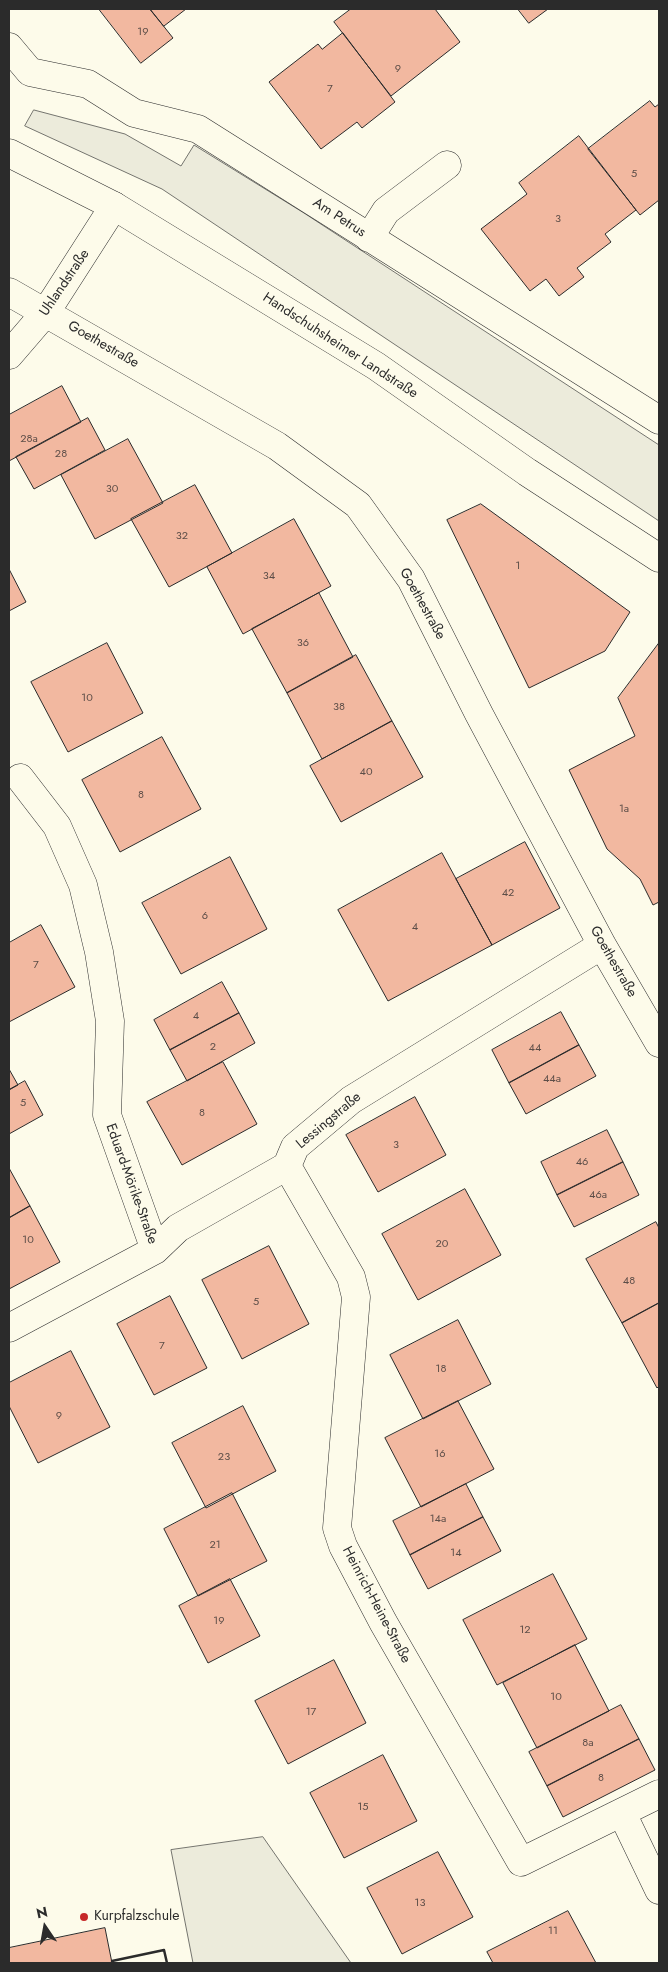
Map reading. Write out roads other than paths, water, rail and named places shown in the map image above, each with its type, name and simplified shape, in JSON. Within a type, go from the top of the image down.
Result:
[{"type":"street","name":"Am Petrus","points":[[9,47],[30,72],[88,84],[134,113],[198,129],[659,420]]},
{"type":"street","name":"Handschuhsheimer Landstraße","points":[[9,154],[114,206],[376,366],[527,472],[659,558]]},
{"type":"street","points":[[369,238],[386,211],[447,164]]},
{"type":"street","name":"Uhlandstraße","points":[[9,355],[46,312],[114,206]]},
{"type":"street","name":"Goethestraße","points":[[9,292],[277,446],[358,505],[411,579],[479,714],[602,945],[659,1043]]},
{"type":"street","name":"Eduard-Mörike-Straße","points":[[20,778],[58,826],[83,885],[99,952],[110,1021],[106,1115],[155,1250]]},
{"type":"street","name":"Lessingstraße","points":[[9,1328],[155,1250],[178,1228],[287,1166],[296,1148],[350,1100],[602,945]]},
{"type":"street","name":"Heinrich-Heine-Straße","points":[[287,1166],[351,1277],[356,1297],[337,1528],[343,1546],[383,1622],[521,1862],[622,1814],[659,1794]]},
{"type":"street","points":[[622,1814],[659,1890]]},
{"type":"place","name":"Kurpfalzschule","points":[[84,1917]]}]
